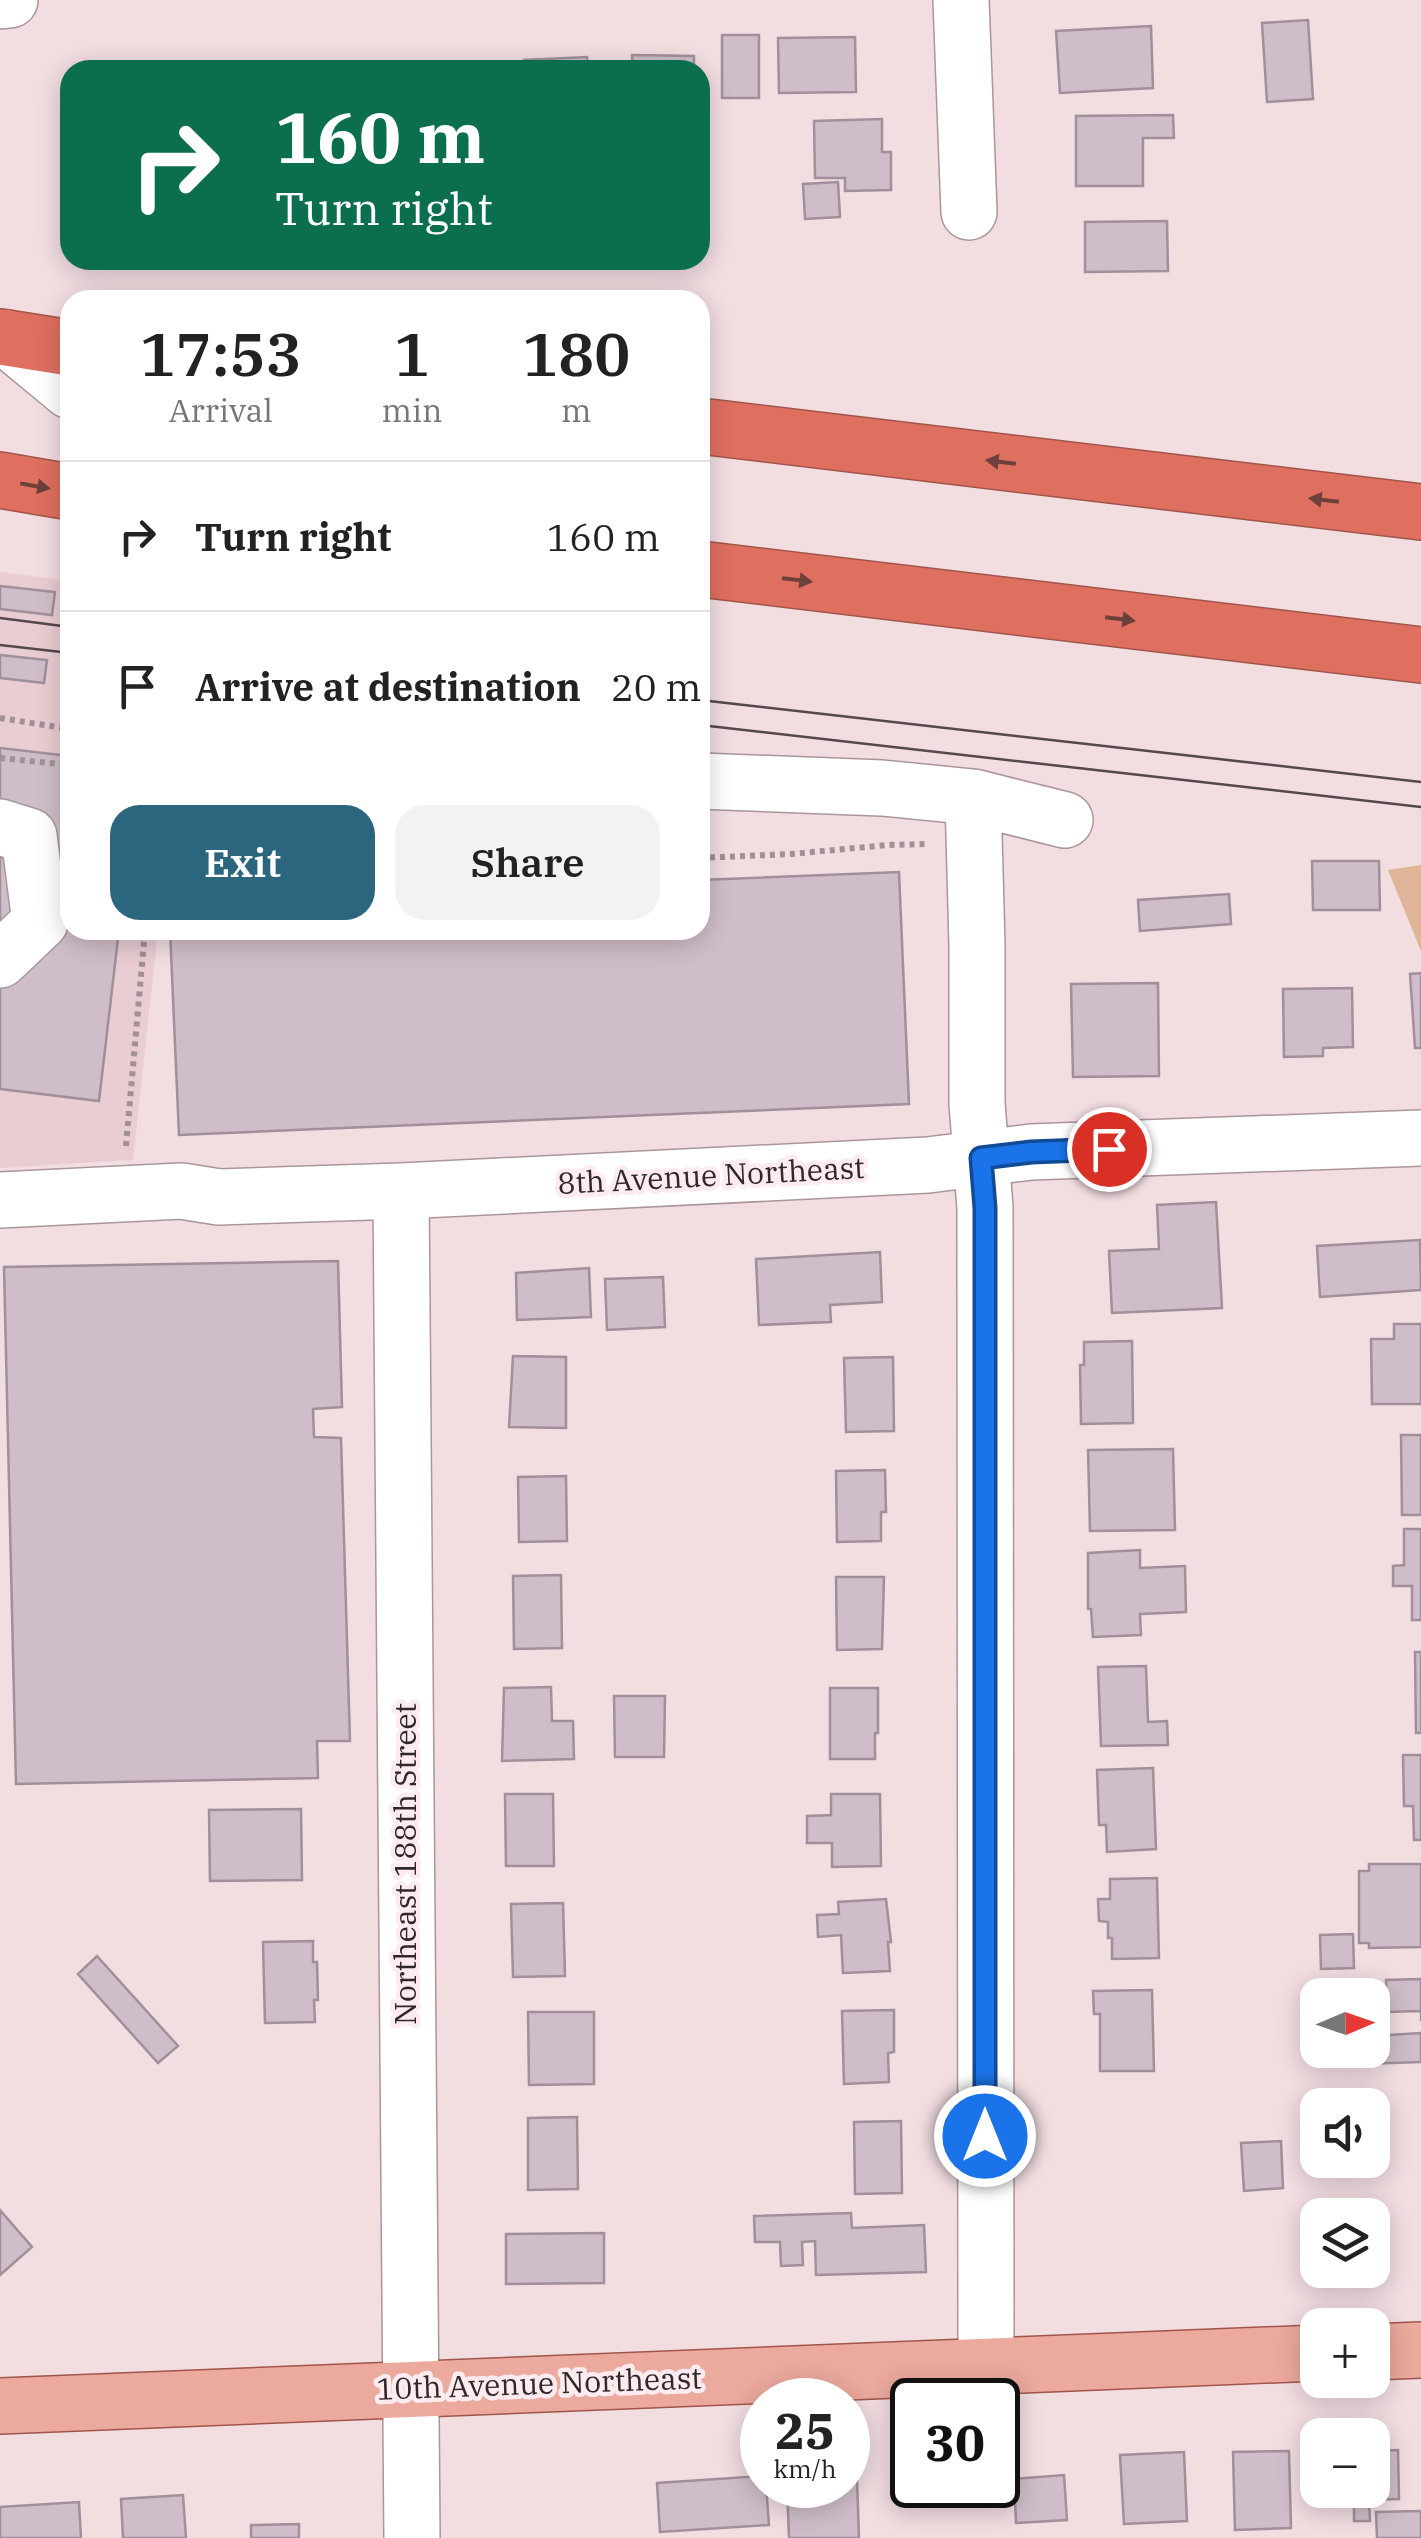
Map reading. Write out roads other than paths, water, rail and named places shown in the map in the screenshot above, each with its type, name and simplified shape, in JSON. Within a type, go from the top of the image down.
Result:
[{"type":"highway","points":[[3,337],[60,346]]},
{"type":"highway","points":[[710,427],[1421,512]]},
{"type":"highway","points":[[0,480],[60,490]]},
{"type":"highway","points":[[710,570],[1421,655]]},
{"type":"main road","points":[[1390,2351],[1421,2350]]},
{"type":"main road","name":"10th Avenue Northeast","points":[[0,2406],[1300,2354]]},
{"type":"street","points":[[0,0],[10,0]]},
{"type":"street","points":[[962,0],[969,212]]},
{"type":"street","points":[[3,337],[60,383]]},
{"type":"street","points":[[710,781],[882,788],[974,797],[1065,820]]},
{"type":"street","points":[[974,797],[978,1103],[985,1208],[986,2365]]},
{"type":"street","points":[[0,826],[29,836],[40,922],[0,960]]},
{"type":"street","name":"8th Avenue Northeast","points":[[0,1200],[182,1191],[219,1197],[401,1190],[928,1165],[1031,1152],[1421,1138]]},
{"type":"street","name":"Northeast 188th Street","points":[[401,1190],[412,2538]]},
{"type":"tram line","points":[[0,618],[60,626]]},
{"type":"tram line","points":[[0,645],[60,652]]},
{"type":"tram line","points":[[710,701],[1421,782]]},
{"type":"tram line","points":[[710,726],[1421,807]]}]
